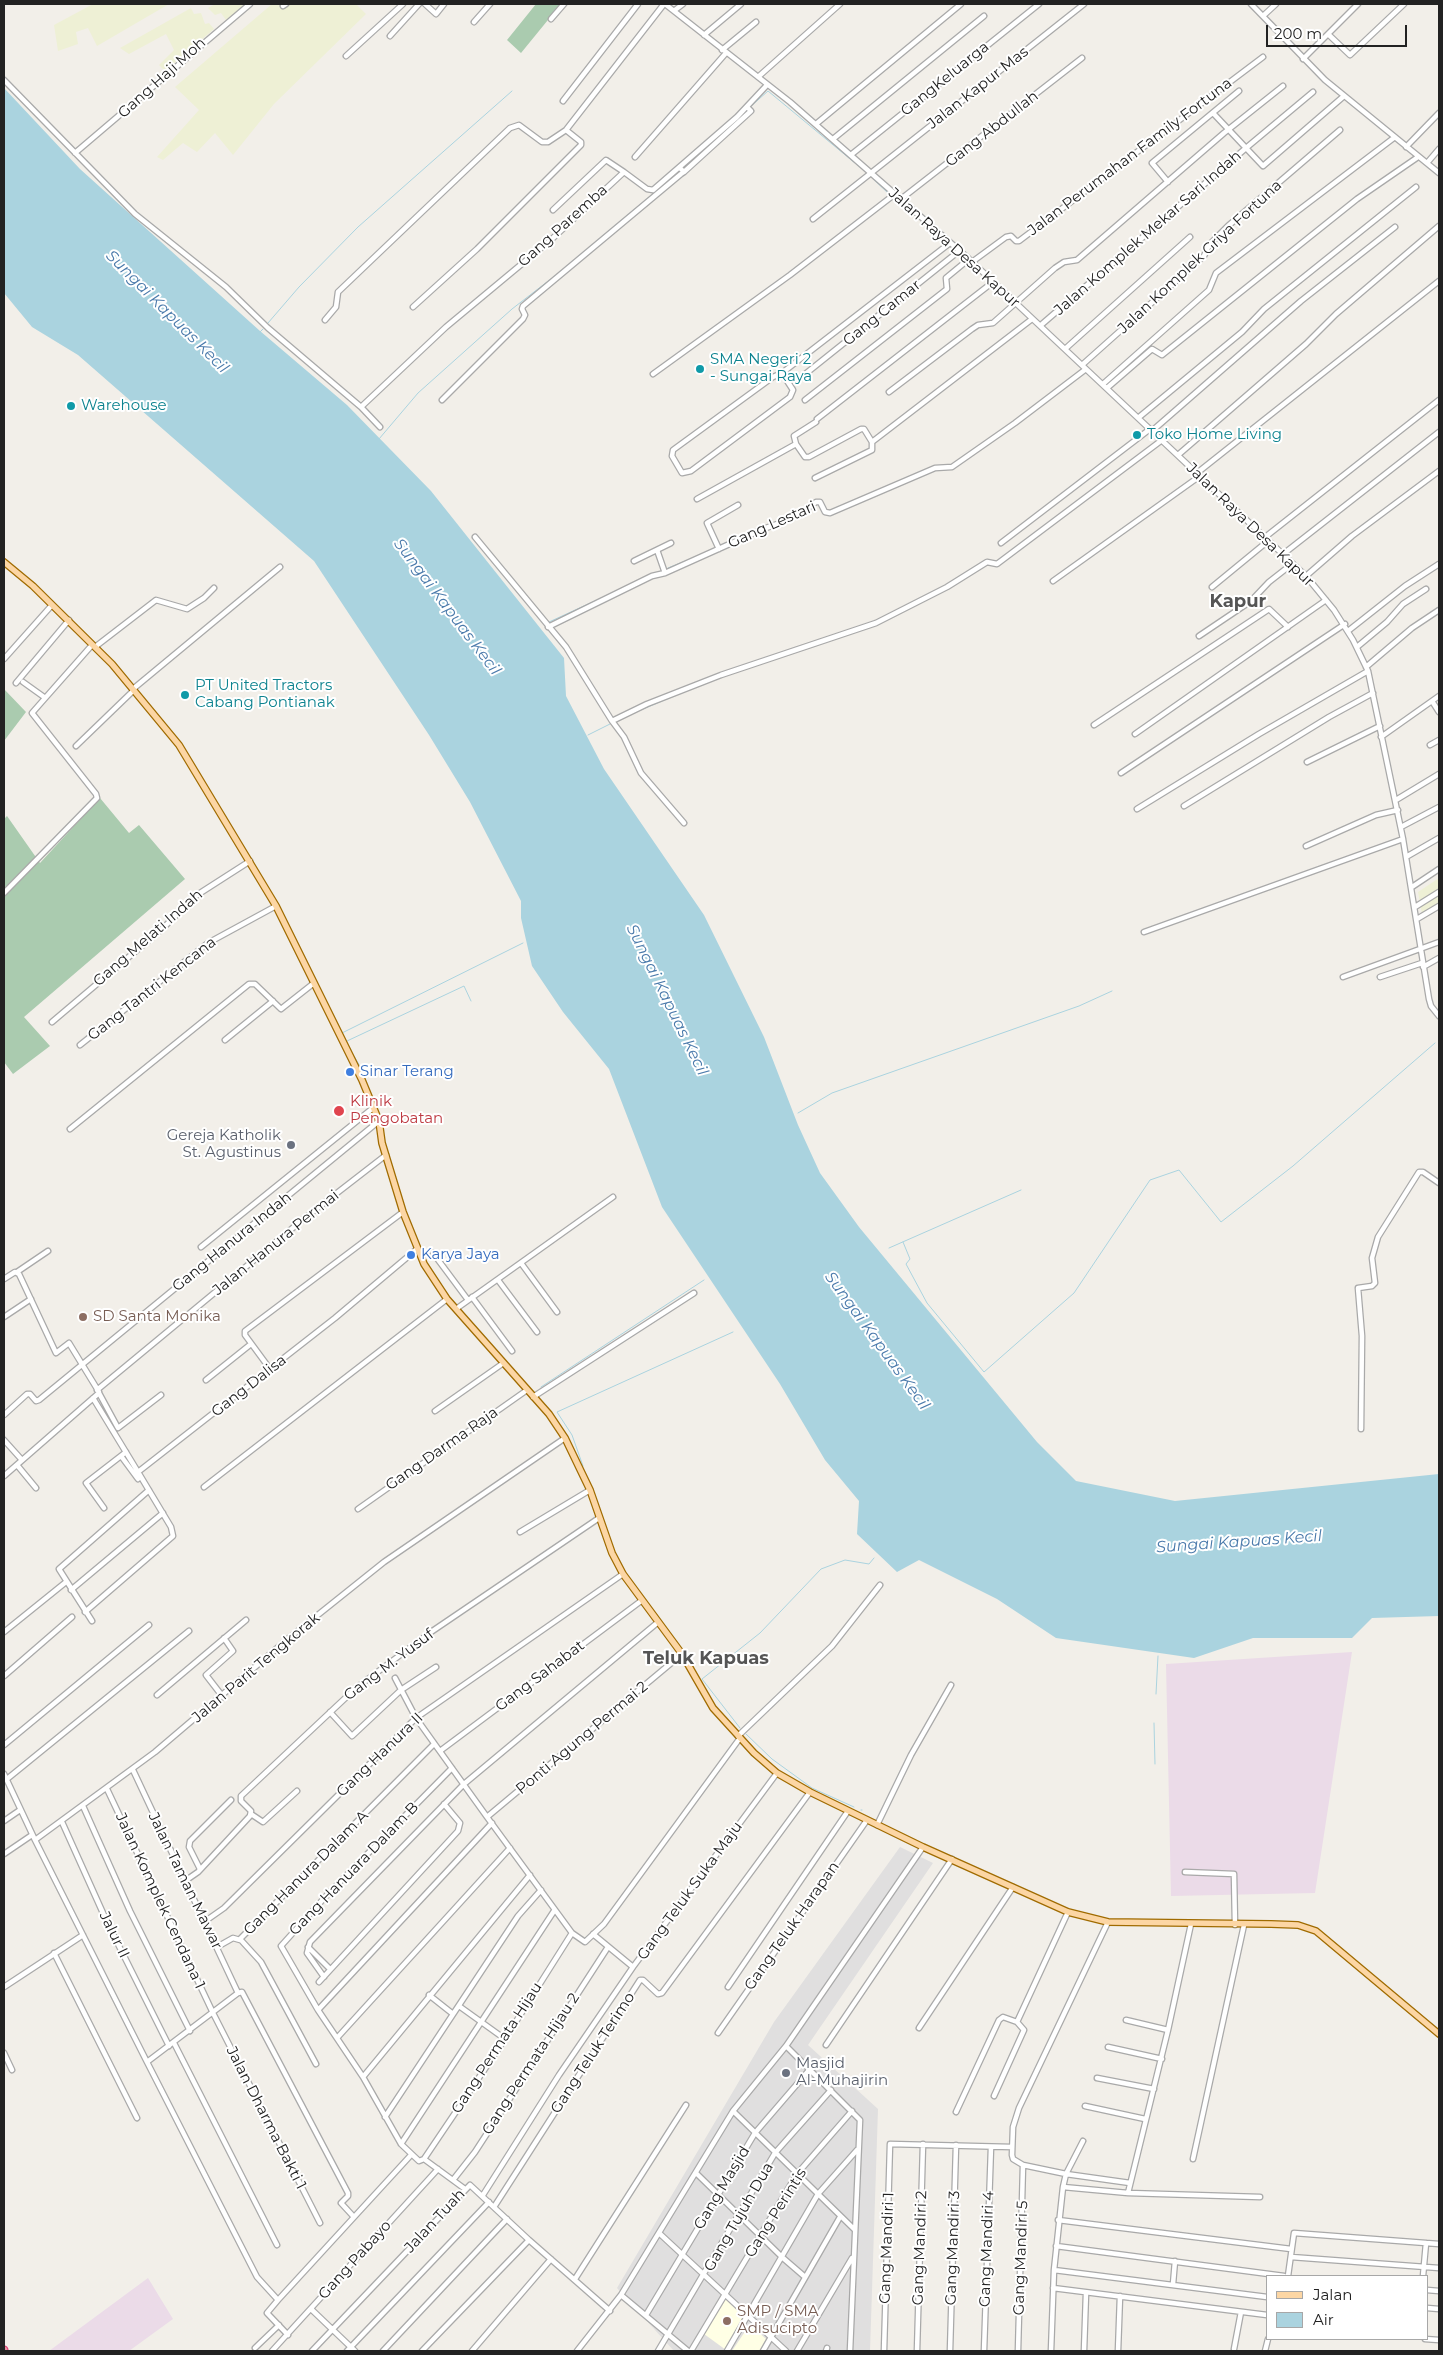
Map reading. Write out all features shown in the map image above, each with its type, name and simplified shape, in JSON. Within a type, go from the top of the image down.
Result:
[{"type":"main road","points":[[4,562],[94,646],[134,690],[179,745],[276,906],[373,1108],[379,1121],[386,1155],[403,1212],[417,1250],[446,1299],[502,1364],[549,1414],[565,1438],[590,1490],[599,1518],[623,1574],[657,1623],[682,1654],[713,1708],[739,1737],[777,1773],[810,1792],[923,1847],[1068,1912],[1108,1922],[1298,1926],[1316,1931],[1439,2034]]},
{"type":"street","name":"Gang Haji Moh","points":[[75,153],[250,4]]},
{"type":"street","points":[[346,56],[403,4]]},
{"type":"street","points":[[390,36],[419,4]]},
{"type":"street","points":[[424,4],[436,14],[444,4]]},
{"type":"street","points":[[474,22],[490,4]]},
{"type":"street","points":[[551,18],[564,4]]},
{"type":"street","points":[[563,100],[638,4]]},
{"type":"street","points":[[325,320],[336,307],[338,294],[510,128],[519,125],[542,142],[548,142],[566,130],[664,4]]},
{"type":"street","name":"Jalan Raya Desa Kapur","points":[[664,4],[758,77],[852,154],[1032,319],[1041,325],[1064,349],[1306,576],[1345,624],[1367,669],[1373,693],[1412,887],[1428,999],[1439,1016]]},
{"type":"street","points":[[674,10],[683,4]]},
{"type":"street","points":[[704,35],[741,4]]},
{"type":"street","points":[[758,77],[840,4]]},
{"type":"street","points":[[816,124],[961,4]]},
{"type":"street","name":"GangKeluarga","points":[[852,154],[1039,4]]},
{"type":"street","name":"Jalan Kapur Mas","points":[[813,219],[1084,4]]},
{"type":"street","points":[[1251,4],[1303,59],[1344,96],[1439,173]]},
{"type":"street","points":[[1263,16],[1276,4]]},
{"type":"street","points":[[1303,59],[1358,4]]},
{"type":"street","points":[[1329,35],[1350,55],[1404,4]]},
{"type":"street","points":[[833,139],[984,16]]},
{"type":"street","points":[[634,157],[724,51],[756,22]]},
{"type":"street","name":"Jalan Perumahan Family Fortuna","points":[[970,261],[1006,237],[1011,236],[1016,242],[1019,241],[1263,57]]},
{"type":"street","name":"Gang Abdullah","points":[[901,199],[1082,58]]},
{"type":"street","points":[[4,80],[135,214],[226,287],[268,328],[361,406],[380,427]]},
{"type":"street","points":[[442,400],[522,319],[525,314],[522,307],[684,172],[731,127],[767,85]]},
{"type":"street","points":[[889,392],[978,325],[991,324],[1055,268],[1064,262],[1077,260],[1228,130],[1283,86]]},
{"type":"street","points":[[1168,182],[1152,163],[1239,91]]},
{"type":"street","points":[[1213,113],[1246,148],[1312,92]]},
{"type":"street","name":"Jalan Komplek Mekar Sari Indah","points":[[1041,325],[1246,148],[1263,166],[1344,96]]},
{"type":"street","points":[[1406,147],[1439,113]]},
{"type":"street","points":[[413,307],[484,242],[581,145],[581,142],[566,130]]},
{"type":"street","name":"Jalan Komplek Griya Fortuna","points":[[1084,367],[1204,256],[1209,245],[1228,226],[1340,130]]},
{"type":"street","points":[[553,210],[606,160],[652,190],[721,136]]},
{"type":"street","points":[[1105,386],[1209,290],[1216,273],[1394,137]]},
{"type":"street","points":[[1426,162],[1439,149]]},
{"type":"street","points":[[1105,386],[1151,350],[1154,349],[1162,356],[1357,199],[1418,157]]},
{"type":"street","points":[[680,168],[684,172]]},
{"type":"street","name":"Gang Paremba","points":[[361,406],[446,327],[553,238],[624,172]]},
{"type":"street","points":[[1138,418],[1242,332],[1264,309],[1416,186]]},
{"type":"street","points":[[653,374],[790,275],[895,194]]},
{"type":"street","points":[[1178,455],[1306,344],[1336,314],[1439,226]]},
{"type":"street","points":[[1001,543],[1151,430],[1301,301],[1395,227]]},
{"type":"street","points":[[1064,349],[1190,237]]},
{"type":"street","points":[[782,373],[793,390],[790,397],[691,471],[682,472],[672,456],[674,450],[773,377],[782,373],[950,243]]},
{"type":"street","name":"Gang Camar","points":[[804,375],[959,251]]},
{"type":"street","points":[[805,400],[947,289],[946,278],[970,261]]},
{"type":"street","points":[[1053,581],[1198,474],[1439,281]]},
{"type":"street","points":[[815,478],[872,450],[872,442],[863,428],[809,457],[804,456],[796,444],[794,434],[817,420],[993,282]]},
{"type":"street","points":[[872,442],[1032,319]]},
{"type":"street","name":"Gang Lestari","points":[[548,627],[652,576],[665,573],[794,517],[816,502],[820,502],[825,512],[830,513],[935,468],[952,467],[1015,423],[1084,367]]},
{"type":"street","points":[[1212,587],[1266,539],[1439,400]]},
{"type":"street","points":[[1282,555],[1439,432]]},
{"type":"street","points":[[612,721],[647,704],[721,675],[876,623],[947,587],[985,563],[998,564],[1162,440]]},
{"type":"street","points":[[697,499],[796,444]]},
{"type":"street","points":[[1306,576],[1352,536],[1439,470]]},
{"type":"street","points":[[719,549],[707,524],[738,505]]},
{"type":"street","points":[[475,537],[566,647],[624,737],[641,773],[684,823]]},
{"type":"street","points":[[634,561],[671,543]]},
{"type":"street","points":[[657,550],[665,573]]},
{"type":"street","points":[[1199,636],[1251,601],[1269,582],[1292,564]]},
{"type":"street","points":[[1348,630],[1405,586],[1439,564]]},
{"type":"street","points":[[76,746],[134,690],[280,567]]},
{"type":"street","points":[[4,893],[98,796],[32,713],[44,697],[94,646],[156,600],[187,609],[214,588]]},
{"type":"street","points":[[1357,647],[1388,622],[1402,604],[1426,589]]},
{"type":"street","points":[[1135,734],[1326,600]]},
{"type":"street","points":[[4,659],[52,605]]},
{"type":"street","points":[[1094,725],[1269,609],[1288,627]]},
{"type":"street","points":[[1137,809],[1367,669],[1412,628],[1439,610]]},
{"type":"street","points":[[16,683],[68,620]]},
{"type":"street","points":[[1121,773],[1345,624]]},
{"type":"street","points":[[23,682],[44,697]]},
{"type":"street","points":[[1184,806],[1329,717],[1373,693]]},
{"type":"street","points":[[1381,736],[1439,696]]},
{"type":"street","points":[[1432,701],[1439,712]]},
{"type":"street","points":[[1307,762],[1380,726]]},
{"type":"street","points":[[1430,745],[1439,740]]},
{"type":"street","points":[[1396,800],[1439,774]]},
{"type":"street","points":[[1401,827],[1439,807]]},
{"type":"street","points":[[1306,846],[1376,815],[1398,810]]},
{"type":"street","points":[[1406,857],[1439,838]]},
{"type":"street","points":[[1144,932],[1403,839]]},
{"type":"street","name":"Gang Melati Indah","points":[[52,1022],[163,928],[197,896],[250,861]]},
{"type":"street","points":[[1412,887],[1439,869]]},
{"type":"street","points":[[1415,907],[1439,892]]},
{"type":"street","name":"Gang Tantri Kencana","points":[[80,1045],[208,943],[276,906]]},
{"type":"street","points":[[1417,919],[1439,906]]},
{"type":"street","points":[[1343,977],[1421,951],[1439,942]]},
{"type":"street","points":[[1380,977],[1423,965],[1439,958]]},
{"type":"street","points":[[70,1129],[249,984],[254,983],[282,1009],[314,983]]},
{"type":"street","points":[[225,1040],[273,1001]]},
{"type":"street","points":[[201,1246],[373,1108]]},
{"type":"street","name":"Gang Hanura Indah","points":[[4,1415],[27,1394],[30,1394],[36,1401],[39,1400],[379,1121]]},
{"type":"street","name":"Jalan Hanura Permai","points":[[4,1476],[98,1392],[306,1217],[386,1155]]},
{"type":"street","points":[[1361,1429],[1362,1336],[1358,1288],[1372,1286],[1375,1283],[1372,1258],[1378,1237],[1419,1172],[1423,1172],[1439,1183]]},
{"type":"street","points":[[456,1309],[614,1198]]},
{"type":"street","points":[[270,1369],[251,1344],[245,1331],[403,1212]]},
{"type":"street","name":"Gang Dalisa","points":[[138,1472],[335,1318],[417,1250]]},
{"type":"street","points":[[4,1279],[48,1251]]},
{"type":"street","points":[[433,1253],[512,1351]]},
{"type":"street","points":[[521,1263],[557,1312]]},
{"type":"street","points":[[17,1272],[56,1353],[69,1343],[83,1363],[118,1428],[161,1395]]},
{"type":"street","points":[[498,1280],[537,1332]]},
{"type":"street","points":[[533,1397],[694,1293]]},
{"type":"street","points":[[204,1487],[446,1299]]},
{"type":"street","points":[[4,1317],[31,1300]]},
{"type":"street","points":[[206,1380],[251,1344]]},
{"type":"street","points":[[435,1412],[502,1364]]},
{"type":"street","name":"Gang Darma Raja","points":[[358,1509],[527,1390]]},
{"type":"street","points":[[86,1612],[171,1538],[174,1532],[93,1398]]},
{"type":"street","name":"Jalan Parit Tengkorak","points":[[35,1840],[132,1770],[223,1697],[289,1638],[384,1562],[565,1438]]},
{"type":"street","points":[[4,1440],[22,1460]]},
{"type":"street","points":[[104,1508],[86,1483],[126,1452]]},
{"type":"street","points":[[121,1456],[138,1479]]},
{"type":"street","points":[[17,1465],[36,1488]]},
{"type":"street","points":[[92,1621],[59,1569],[150,1490]]},
{"type":"street","points":[[520,1532],[590,1490]]},
{"type":"street","points":[[71,1590],[163,1513]]},
{"type":"street","name":"Gang M. Yusuf","points":[[251,1814],[241,1801],[241,1796],[356,1688],[385,1664],[599,1518]]},
{"type":"street","name":"Gang Hanura II","points":[[204,1922],[231,1902],[416,1718],[623,1574]]},
{"type":"street","points":[[4,1632],[66,1582]]},
{"type":"street","points":[[395,1678],[416,1718],[434,1744],[541,1890],[554,1911],[572,1933],[583,1942],[604,1924],[739,1737],[832,1646],[880,1585]]},
{"type":"street","name":"Gang Sahabat","points":[[440,1751],[641,1601]]},
{"type":"street","points":[[4,1676],[72,1617]]},
{"type":"street","points":[[157,1695],[246,1620]]},
{"type":"street","points":[[324,1977],[307,1953],[308,1947],[464,1784],[657,1623]]},
{"type":"street","points":[[4,1745],[149,1625]]},
{"type":"street","points":[[6,1783],[189,1631]]},
{"type":"street","points":[[223,1697],[206,1675],[233,1651],[224,1638]]},
{"type":"street","name":"Ponti Agung Permai 2","points":[[487,1817],[682,1654]]},
{"type":"street","points":[[330,1712],[352,1736],[401,1690],[436,1667]]},
{"type":"street","points":[[877,1825],[911,1755],[951,1685]]},
{"type":"street","name":"Gang Hanura Dalam A","points":[[316,2064],[261,1962],[240,1940],[434,1744]]},
{"type":"street","name":"Gang Hanuara Dalam B","points":[[410,2155],[401,2144],[363,2077],[318,2010],[281,1944],[326,1895],[452,1768]]},
{"type":"street","name":"Jalan Taman Mawar","points":[[132,1770],[238,1993],[242,1994],[348,2193],[348,2196],[341,2203],[354,2216]]},
{"type":"street","name":"Gang Teluk Suka Maju","points":[[593,1934],[634,1967],[777,1773]]},
{"type":"street","points":[[4,1774],[6,1783],[82,1935],[257,2277],[278,2300]]},
{"type":"street","name":"Jalan Komplek Cendana 1","points":[[107,1789],[213,2013]]},
{"type":"street","points":[[184,1881],[200,1868],[251,1814],[259,1822],[263,1822],[297,1791]]},
{"type":"street","name":"Gang Teluk Terimo","points":[[494,2207],[640,1980],[643,1980],[658,1994],[662,1993],[810,1792]]},
{"type":"street","points":[[200,1868],[189,1848],[190,1842],[231,1800]]},
{"type":"street","points":[[319,1982],[458,1830],[460,1823],[444,1804]]},
{"type":"street","points":[[84,1806],[130,1911],[190,2031]]},
{"type":"street","points":[[4,1821],[20,1810]]},
{"type":"street","points":[[728,1987],[848,1811]]},
{"type":"street","name":"Gang Teluk Harapan","points":[[718,2033],[867,1820]]},
{"type":"street","name":"Jalur II","points":[[62,1822],[107,1922],[169,2046]]},
{"type":"street","points":[[318,2010],[492,1823]]},
{"type":"street","points":[[4,1854],[32,1835]]},
{"type":"street","points":[[577,2351],[621,2295],[733,2111],[786,2046],[923,1847]]},
{"type":"street","points":[[337,2038],[510,1848]]},
{"type":"street","points":[[826,2045],[952,1859]]},
{"type":"street","points":[[1185,1872],[1232,1872],[1234,1874],[1235,1925]]},
{"type":"street","points":[[363,2077],[530,1875]]},
{"type":"street","points":[[919,2028],[1013,1887]]},
{"type":"street","points":[[385,2117],[518,1916],[541,1890]]},
{"type":"street","points":[[401,2144],[554,1911]]},
{"type":"street","points":[[1017,2022],[1068,1912]]},
{"type":"street","points":[[1108,1922],[1019,2108],[1013,2127],[1013,2159],[1023,2165],[1066,2174],[1130,2183]]},
{"type":"street","points":[[1128,2194],[1145,2119],[1162,2059],[1191,1924]]},
{"type":"street","points":[[1193,2159],[1244,1925]]},
{"type":"street","name":"Gang Permata Hijau","points":[[422,2160],[505,2038],[572,1933]]},
{"type":"street","points":[[4,1988],[82,1935]]},
{"type":"street","points":[[217,1947],[233,1938],[240,1940]]},
{"type":"street","name":"Gang Permata Hijau 2","points":[[453,2180],[475,2152],[608,1946]]},
{"type":"street","points":[[308,1947],[330,1970]]},
{"type":"street","points":[[54,1953],[138,2118]]},
{"type":"street","points":[[483,2195],[559,2075],[634,1967]]},
{"type":"street","points":[[147,2062],[238,1993]]},
{"type":"street","points":[[429,1995],[454,2014]]},
{"type":"street","points":[[459,2006],[505,2038]]},
{"type":"street","name":"Jalan Dharma Bakti 1","points":[[213,2013],[320,2223]]},
{"type":"street","points":[[956,2112],[999,2020],[1003,2017],[1017,2022],[1024,2030],[994,2096]]},
{"type":"street","points":[[1126,2020],[1168,2030]]},
{"type":"street","points":[[174,2043],[277,2244]]},
{"type":"street","points":[[786,2046],[860,2120],[857,2150],[850,2351]]},
{"type":"street","points":[[1108,2047],[1162,2059]]},
{"type":"street","points":[[4,2053],[12,2070]]},
{"type":"street","name":"Gang Masjid","points":[[646,2315],[754,2133],[810,2069]]},
{"type":"street","points":[[1097,2078],[1154,2089]]},
{"type":"street","name":"Gang Tujuh Dua","points":[[658,2351],[705,2275],[775,2153],[831,2090]]},
{"type":"street","points":[[575,2279],[686,2105]]},
{"type":"street","points":[[1085,2106],[1145,2119]]},
{"type":"street","points":[[733,2111],[854,2230]]},
{"type":"street","name":"Gang Perintis","points":[[690,2351],[762,2235],[797,2174],[852,2111]]},
{"type":"street","points":[[1051,2351],[1054,2270],[1063,2187],[1066,2174],[1083,2141]]},
{"type":"street","name":"Gang Mandiri 1","points":[[884,2351],[890,2145],[892,2143],[923,2144]]},
{"type":"street","points":[[923,2144],[1012,2147]]},
{"type":"street","name":"Gang Mandiri 2","points":[[917,2351],[923,2144]]},
{"type":"street","name":"Gang Mandiri 3","points":[[950,2351],[956,2145]]},
{"type":"street","name":"Gang Mandiri 4","points":[[984,2351],[990,2147]]},
{"type":"street","points":[[727,2351],[783,2258],[818,2194],[857,2150]]},
{"type":"street","points":[[288,2335],[267,2312],[410,2155],[438,2169],[464,2189]]},
{"type":"street","name":"Gang Mandiri 5","points":[[1018,2351],[1023,2165]]},
{"type":"street","name":"Gang Pabayo","points":[[272,2351],[438,2169]]},
{"type":"street","points":[[696,2173],[805,2277]]},
{"type":"street","name":"Jalan Tuah","points":[[312,2351],[464,2189],[472,2185],[529,2240],[610,2311]]},
{"type":"street","points":[[1063,2187],[1128,2194],[1260,2197]]},
{"type":"street","points":[[311,2309],[351,2350],[489,2202]]},
{"type":"street","points":[[763,2351],[840,2217]]},
{"type":"street","points":[[383,2351],[507,2219]]},
{"type":"street","points":[[1058,2220],[1291,2249]]},
{"type":"street","points":[[659,2233],[786,2351]]},
{"type":"street","points":[[1283,2275],[1291,2257],[1293,2234],[1295,2233],[1439,2244]]},
{"type":"street","points":[[422,2351],[529,2240]]},
{"type":"street","points":[[1423,2275],[1426,2243]]},
{"type":"street","points":[[1056,2246],[1276,2275]]},
{"type":"street","points":[[797,2351],[853,2257]]},
{"type":"street","points":[[1291,2257],[1439,2268]]},
{"type":"street","points":[[472,2351],[551,2258]]},
{"type":"street","points":[[1173,2284],[1175,2261]]},
{"type":"street","points":[[1054,2270],[1266,2297]]},
{"type":"street","points":[[1053,2288],[1266,2315]]},
{"type":"street","points":[[1084,2351],[1086,2293]]},
{"type":"street","points":[[621,2295],[690,2351]]},
{"type":"street","points":[[1118,2351],[1120,2296]]},
{"type":"street","points":[[1234,2349],[1241,2312]]},
{"type":"street","points":[[255,2348],[279,2325]]},
{"type":"shaded area","points":[[93,4],[169,4],[97,46],[88,28],[76,32],[78,44],[58,51],[54,25]]},
{"type":"shaded area","points":[[215,4],[246,4],[226,20],[221,13],[215,15],[208,8]]},
{"type":"shaded area","points":[[272,4],[358,4],[366,14],[274,104],[233,155],[215,133],[197,152],[183,143],[163,160],[157,157],[199,110],[175,87]]},
{"type":"shaded area","points":[[536,4],[561,4],[521,53],[507,40]]},
{"type":"shaded area","points":[[191,8],[194,14],[201,13],[205,24],[209,23],[214,29],[165,71],[159,65],[174,50],[166,34],[129,54],[120,48]]},
{"type":"shaded area","points":[[4,689],[26,712],[4,741]]},
{"type":"shaded area","points":[[100,798],[129,833],[139,825],[185,879],[24,1017],[50,1046],[13,1074],[4,1062],[4,819],[7,816],[40,863]]},
{"type":"shaded area","points":[[1439,878],[1439,903],[1422,914],[1418,892]]},
{"type":"shaded area","points":[[1352,1652],[1315,1893],[1171,1896],[1166,1664]]},
{"type":"shaded area","points":[[900,1847],[933,1863],[808,2045],[878,2109],[870,2351],[674,2351],[617,2288],[774,2022]]},
{"type":"shaded area","points":[[148,2278],[173,2319],[129,2351],[49,2351]]},
{"type":"shaded area","name":"SMP / SMA Adisucipto","points":[[725,2299],[744,2317],[726,2350],[704,2334]]},
{"type":"shaded area","points":[[750,2324],[766,2339],[760,2351],[732,2351]]},
{"type":"water","name":"Sungai Kapuas Kecil","points":[[4,88],[80,169],[260,331],[347,405],[431,491],[564,658],[566,696],[604,769],[704,915],[764,1037],[798,1125],[820,1173],[859,1227],[1037,1442],[1076,1481],[1175,1501],[1439,1474],[1439,1616],[1372,1618],[1352,1638],[1253,1638],[1194,1658],[1056,1638],[997,1599],[919,1560],[897,1572],[857,1534],[859,1501],[825,1460],[780,1384],[662,1207],[609,1069],[563,1012],[532,966],[521,918],[521,901],[470,802],[429,735],[314,561],[78,355],[32,327],[4,293]]},
{"type":"waterway","points":[[268,323],[299,287],[358,227],[512,91]]},
{"type":"waterway","points":[[750,107],[768,91],[861,168]]},
{"type":"waterway","points":[[740,117],[748,110]]},
{"type":"waterway","points":[[710,145],[737,120]]},
{"type":"waterway","points":[[685,167],[696,158]]},
{"type":"waterway","points":[[379,439],[418,393],[512,309],[556,275],[679,172]]},
{"type":"waterway","points":[[870,176],[889,194]]},
{"type":"waterway","points":[[260,332],[263,329]]},
{"type":"waterway","points":[[668,568],[700,555]]},
{"type":"waterway","points":[[549,622],[621,589]]},
{"type":"waterway","points":[[636,712],[674,696]]},
{"type":"waterway","points":[[588,735],[610,724]]},
{"type":"waterway","points":[[342,1033],[523,943]]},
{"type":"waterway","points":[[347,1041],[464,986],[471,1001]]},
{"type":"waterway","points":[[798,1113],[832,1093],[1079,1006],[1112,991]]},
{"type":"waterway","points":[[344,1038],[351,1050]]},
{"type":"waterway","points":[[903,1242],[910,1259],[906,1264],[927,1303],[984,1372],[1074,1293],[1150,1180],[1179,1170],[1221,1222],[1293,1166],[1435,1043]]},
{"type":"waterway","points":[[354,1056],[361,1068]]},
{"type":"waterway","points":[[889,1248],[1021,1190]]},
{"type":"waterway","points":[[541,1387],[704,1280]]},
{"type":"waterway","points":[[583,1466],[572,1435],[557,1412],[733,1332]]},
{"type":"waterway","points":[[740,1728],[702,1679],[760,1633],[821,1569],[845,1560],[869,1564],[874,1558]]},
{"type":"waterway","points":[[1156,1694],[1158,1656]]},
{"type":"waterway","points":[[1154,1723],[1155,1764]]},
{"type":"waterway","points":[[746,1734],[772,1759],[812,1788],[854,1807]]},
{"type":"waterway","points":[[4,1990],[9,1987]]},
{"type":"place","name":"SMA Negeri 2 - Sungai Raya","points":[[700,369]]},
{"type":"place","name":"Warehouse","points":[[71,406]]},
{"type":"place","name":"Toko Home Living","points":[[1137,435]]},
{"type":"place","name":"PT United Tractors Cabang Pontianak","points":[[185,695]]},
{"type":"place","name":"Sinar Terang","points":[[350,1072]]},
{"type":"place","name":"Klinik Pengobatan","points":[[339,1111]]},
{"type":"place","name":"Gereja Katholik St. Agustinus","points":[[291,1145]]},
{"type":"place","name":"Karya Jaya","points":[[411,1255]]},
{"type":"place","name":"SD Santa Monika","points":[[83,1317]]},
{"type":"place","name":"Masjid Al-Muhajirin","points":[[786,2073]]},
{"type":"place","name":"SMP / SMA Adisucipto","points":[[727,2321]]},
{"type":"district","name":"Kapur","points":[[1238,602]]},
{"type":"district","name":"Teluk Kapuas","points":[[706,1659]]}]
